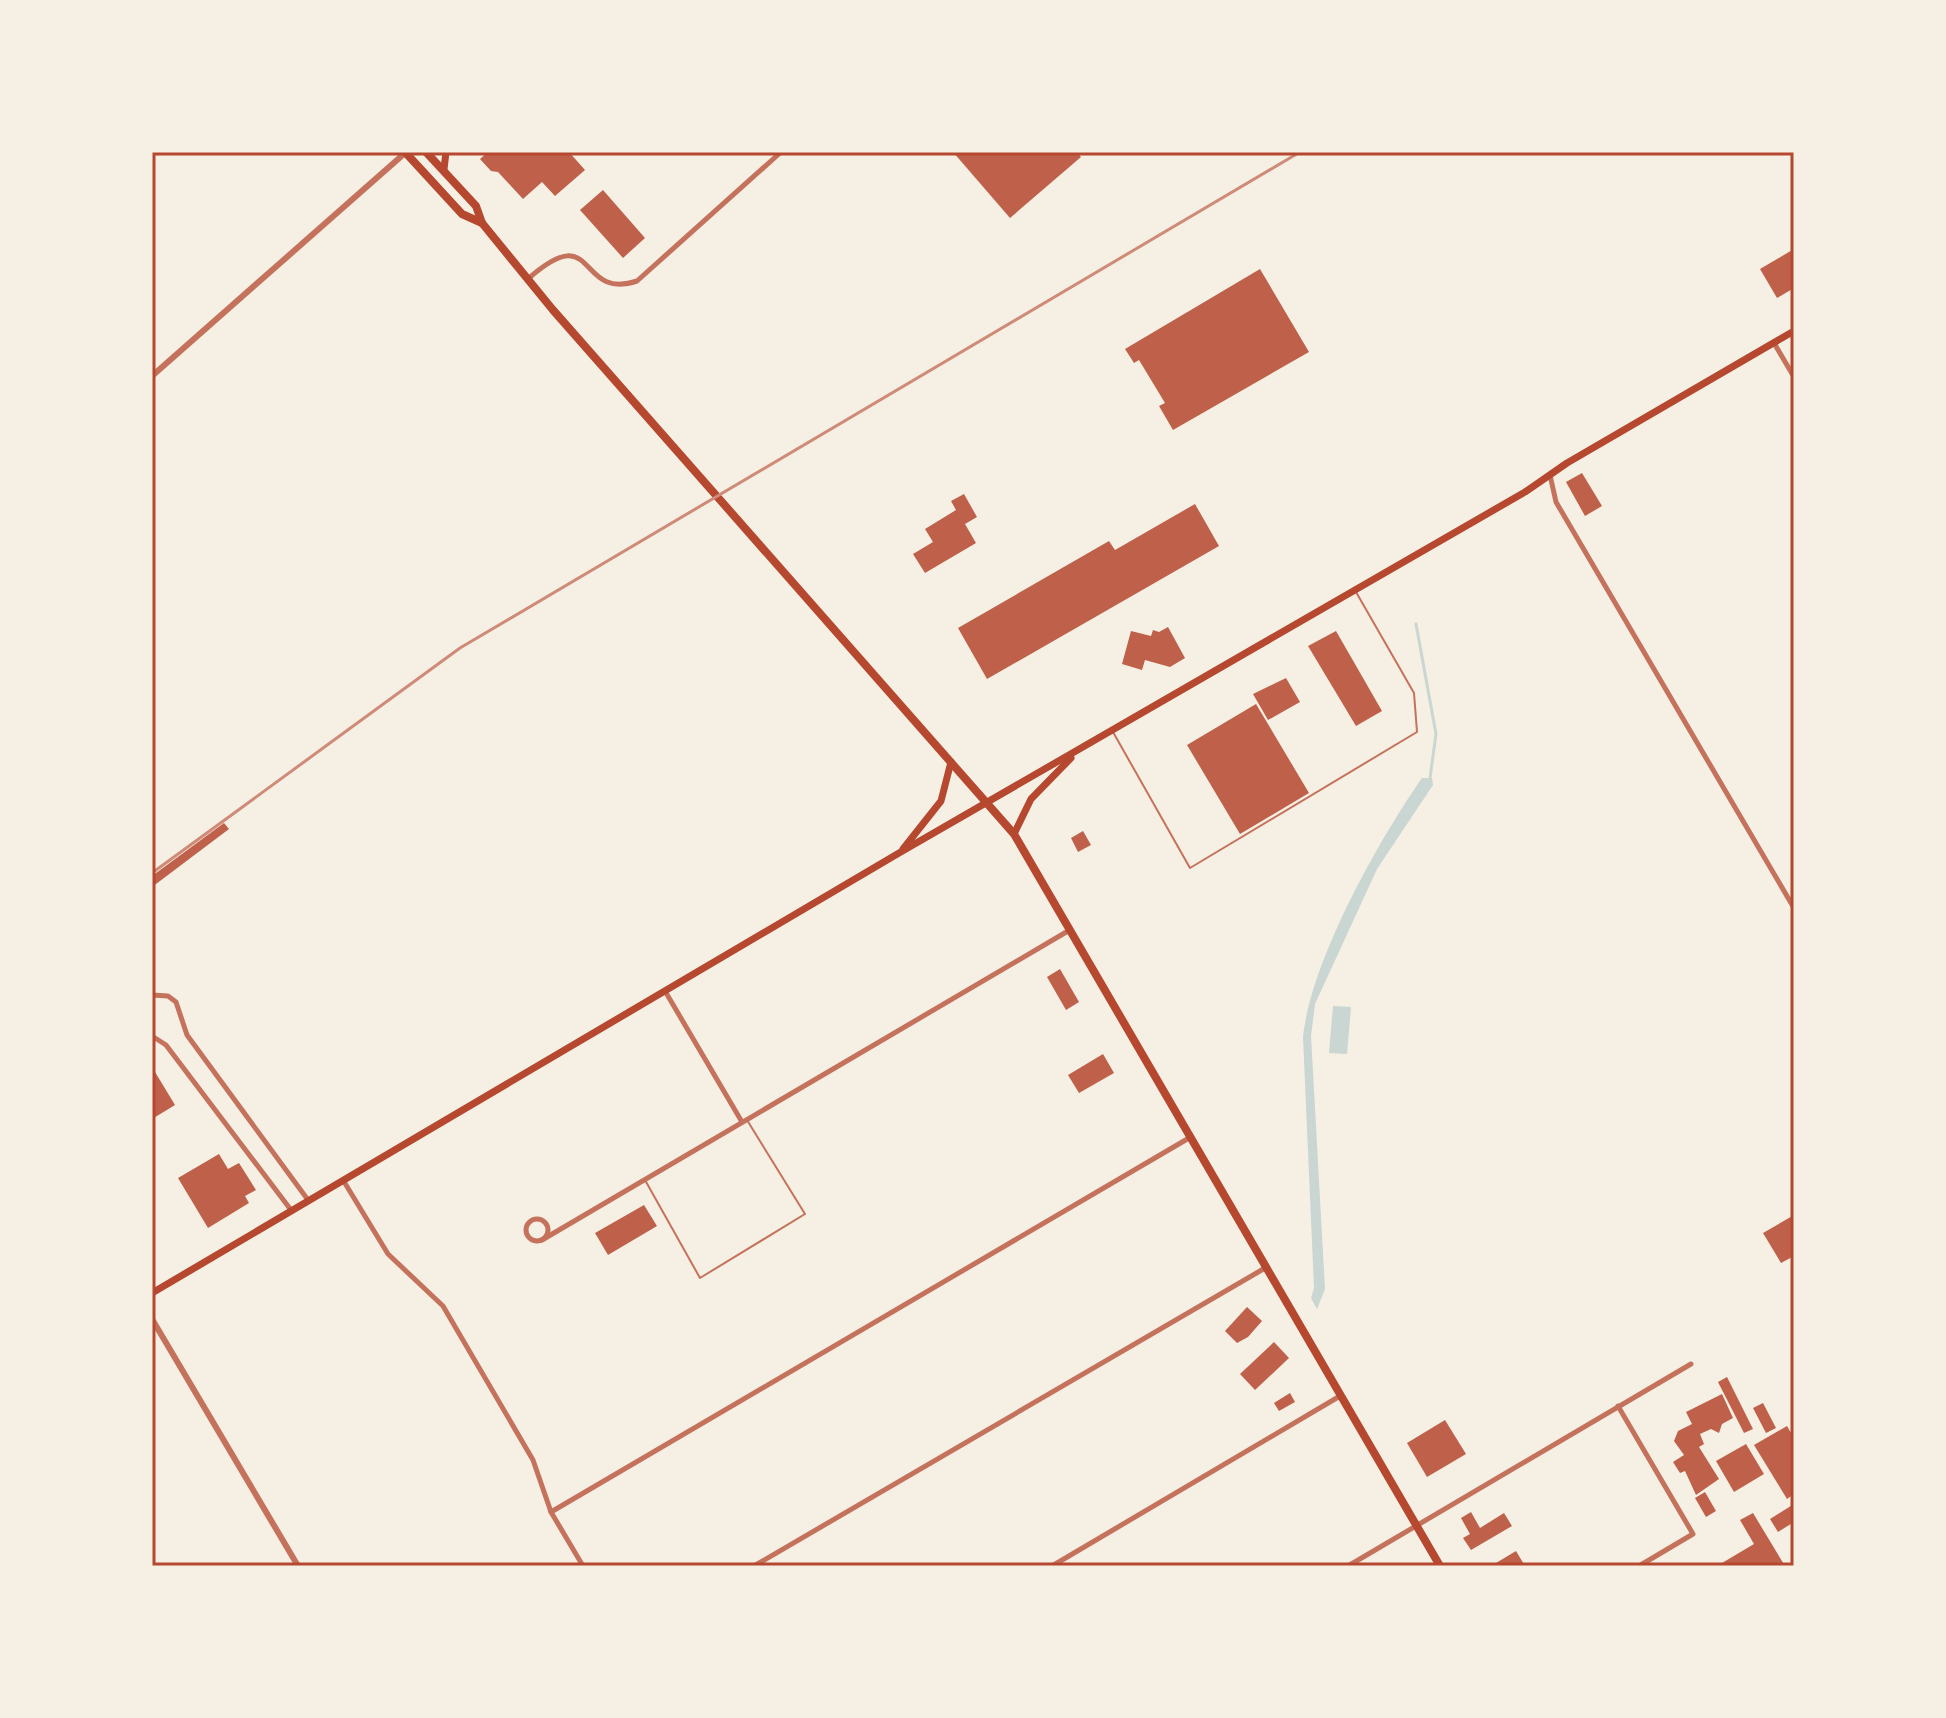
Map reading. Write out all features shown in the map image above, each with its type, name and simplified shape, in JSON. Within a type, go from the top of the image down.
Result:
[{"type":"highway","points":[[405,152],[462,214],[482,223]]},
{"type":"highway","points":[[426,152],[476,206],[482,223],[553,310],[1014,834],[1440,1566]]},
{"type":"main road","points":[[444,169],[446,152]]},
{"type":"main road","points":[[152,1293],[1794,331]]},
{"type":"main road","points":[[1014,834],[1031,799],[1078,751]]},
{"type":"main road","points":[[899,853],[941,801],[951,762]]},
{"type":"street","points":[[152,376],[405,152]]},
{"type":"street","points":[[529,278],[551,259],[563,255],[579,258],[609,285],[618,287],[637,281],[781,152]]},
{"type":"street","points":[[1774,343],[1794,377]]},
{"type":"street","points":[[1550,475],[1556,502],[1794,908]]},
{"type":"street","points":[[564,1230],[548,1228],[538,1220],[527,1227],[532,1240],[542,1240],[564,1230],[644,1179],[1068,931]]},
{"type":"street","points":[[665,991],[744,1120]]},
{"type":"street","points":[[152,995],[168,996],[176,1002],[187,1035],[308,1200]]},
{"type":"street","points":[[152,1036],[166,1045],[291,1210]]},
{"type":"street","points":[[551,1512],[1189,1138]]},
{"type":"street","points":[[343,1180],[388,1254],[443,1306],[533,1460],[551,1512],[583,1566]]},
{"type":"street","points":[[542,1240],[548,1228]]},
{"type":"street","points":[[754,1566],[1265,1268]]},
{"type":"street","points":[[152,1319],[298,1566]]},
{"type":"street","points":[[1348,1566],[1691,1364]]},
{"type":"street","points":[[1052,1566],[1340,1396]]},
{"type":"street","points":[[1618,1406],[1693,1534],[1639,1566]]},
{"type":"lane","points":[[1113,731],[1190,868],[1417,732],[1414,693],[1354,589]]},
{"type":"lane","points":[[644,1179],[700,1278],[805,1214],[744,1120]]},
{"type":"shaded area","points":[[1422,778],[1432,778],[1433,785],[1377,869],[1315,1004],[1311,1036],[1325,1289],[1317,1309],[1311,1298],[1314,1288],[1303,1037],[1319,973],[1349,903],[1386,834]]},
{"type":"shaded area","points":[[1333,1006],[1351,1007],[1347,1054],[1329,1053]]},
{"type":"building","points":[[488,152],[569,152],[585,170],[555,196],[542,182],[523,199],[498,172],[491,171],[480,159]]},
{"type":"building","points":[[953,152],[1077,152],[1081,157],[1010,218]]},
{"type":"building","points":[[603,190],[645,238],[623,258],[580,210]]},
{"type":"building","points":[[1794,249],[1794,288],[1777,298],[1760,269]]},
{"type":"building","points":[[1260,269],[1309,352],[1173,430],[1159,406],[1165,403],[1139,360],[1134,363],[1125,349]]},
{"type":"building","points":[[1582,473],[1602,506],[1585,516],[1566,482]]},
{"type":"building","points":[[964,494],[977,517],[965,524],[976,543],[925,573],[913,554],[933,542],[925,529],[956,510],[951,501]]},
{"type":"building","points":[[1195,504],[1219,546],[987,679],[958,628],[1109,541],[1115,550]]},
{"type":"building","points":[[1168,627],[1185,658],[1170,667],[1145,660],[1142,670],[1122,664],[1131,631],[1151,636],[1153,630],[1159,632]]},
{"type":"building","points":[[1336,631],[1382,711],[1356,726],[1308,646]]},
{"type":"building","points":[[1286,678],[1300,702],[1268,720],[1253,694]]},
{"type":"building","points":[[1256,704],[1309,793],[1240,834],[1187,745]]},
{"type":"building","points":[[224,823],[229,829],[152,887],[152,876]]},
{"type":"building","points":[[1083,831],[1091,845],[1078,852],[1071,838]]},
{"type":"building","points":[[1060,969],[1079,1002],[1066,1010],[1047,977]]},
{"type":"building","points":[[1103,1054],[1114,1073],[1079,1093],[1068,1075]]},
{"type":"building","points":[[152,1067],[175,1105],[152,1119]]},
{"type":"building","points":[[219,1154],[228,1169],[239,1163],[256,1190],[245,1196],[249,1203],[208,1228],[178,1178]]},
{"type":"building","points":[[644,1205],[657,1226],[608,1255],[595,1233]]},
{"type":"building","points":[[1794,1215],[1794,1256],[1781,1263],[1763,1233]]},
{"type":"building","points":[[1247,1307],[1262,1321],[1248,1337],[1237,1343],[1225,1331]]},
{"type":"building","points":[[1274,1342],[1289,1358],[1255,1390],[1240,1374]]},
{"type":"building","points":[[1727,1377],[1753,1429],[1744,1433],[1718,1382]]},
{"type":"building","points":[[1290,1393],[1295,1402],[1279,1411],[1274,1403]]},
{"type":"building","points":[[1722,1394],[1733,1418],[1722,1424],[1719,1433],[1711,1429],[1700,1434],[1704,1444],[1699,1447],[1719,1479],[1696,1495],[1685,1471],[1680,1473],[1673,1462],[1684,1455],[1674,1441],[1678,1431],[1692,1424],[1686,1412]]},
{"type":"building","points":[[1763,1403],[1776,1428],[1766,1433],[1753,1408]]},
{"type":"building","points":[[1445,1420],[1466,1454],[1427,1477],[1407,1443]]},
{"type":"building","points":[[1787,1426],[1794,1438],[1794,1494],[1787,1499],[1754,1445]]},
{"type":"building","points":[[1746,1444],[1764,1474],[1734,1492],[1716,1461]]},
{"type":"building","points":[[1705,1492],[1716,1511],[1706,1517],[1695,1498]]},
{"type":"building","points":[[1794,1504],[1794,1522],[1778,1532],[1770,1519]]},
{"type":"building","points":[[1471,1512],[1480,1528],[1504,1513],[1512,1526],[1471,1550],[1463,1538],[1470,1534],[1461,1518]]},
{"type":"building","points":[[1753,1513],[1785,1566],[1717,1566],[1754,1544],[1740,1520]]},
{"type":"building","points":[[1516,1551],[1525,1566],[1491,1566]]},
{"type":"waterway","points":[[1416,624],[1436,734],[1430,778]]},
{"type":"railway","points":[[152,873],[460,648],[1300,152]]}]
